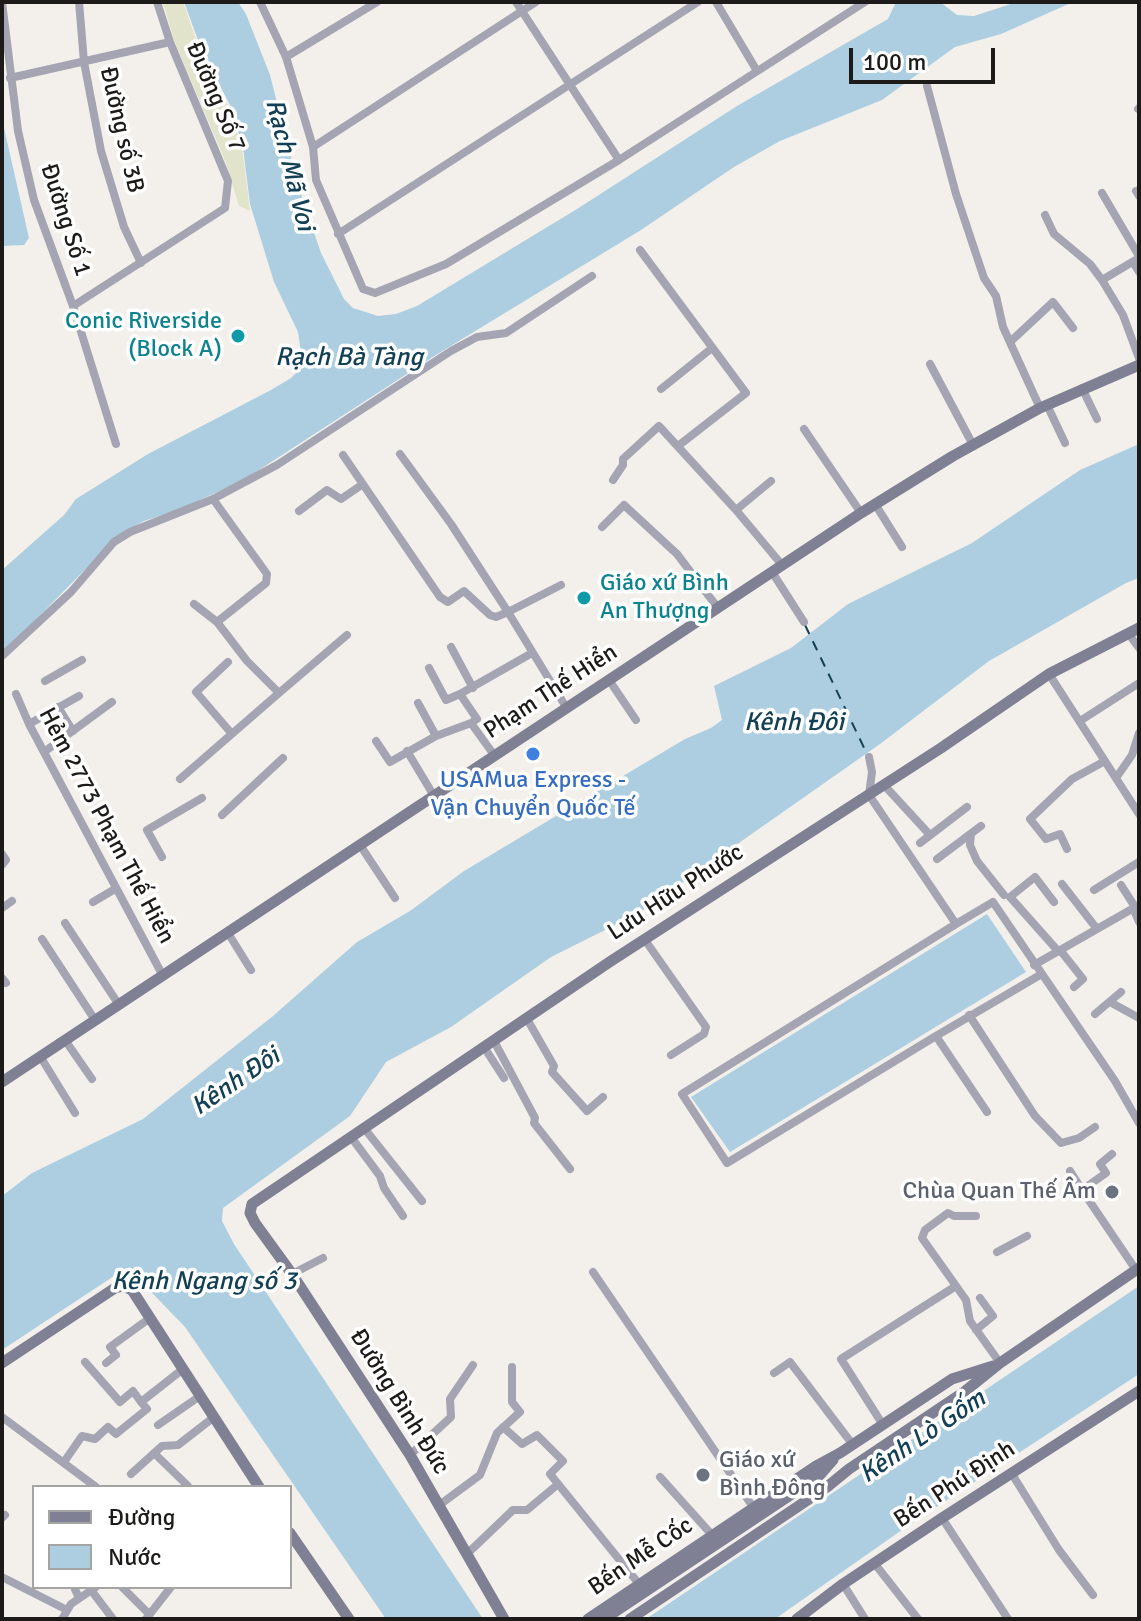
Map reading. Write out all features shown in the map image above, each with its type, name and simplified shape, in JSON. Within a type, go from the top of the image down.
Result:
[{"type":"street","name":"Đường Số 1","points":[[2,2],[18,131],[34,200],[73,306],[116,444]]},
{"type":"street","name":"Đường số 3B","points":[[79,2],[84,62],[101,151],[124,227],[141,263]]},
{"type":"street","name":"Đường Số 7","points":[[141,263],[225,208],[228,181],[170,42],[157,2]]},
{"type":"street","points":[[260,2],[286,57],[313,147],[316,180],[363,289],[375,293],[446,264],[619,160],[865,2]]},
{"type":"street","points":[[286,57],[377,2]]},
{"type":"street","points":[[516,2],[619,160]]},
{"type":"street","points":[[313,147],[536,2]]},
{"type":"street","points":[[338,234],[698,2]]},
{"type":"street","points":[[716,2],[757,71]]},
{"type":"street","points":[[10,78],[170,42]]},
{"type":"street","points":[[927,86],[956,194],[984,278],[996,296],[1010,342],[1065,443]]},
{"type":"street","points":[[1102,193],[1137,259],[1139,272]]},
{"type":"street","points":[[1045,215],[1054,234],[1090,264],[1102,280],[1123,315],[1139,358]]},
{"type":"street","points":[[640,250],[746,393],[678,446]]},
{"type":"street","points":[[1102,280],[1137,259]]},
{"type":"street","points":[[73,306],[141,263]]},
{"type":"street","points":[[2,656],[71,592],[114,542],[130,532],[213,499],[277,465],[451,351],[477,337],[506,333],[592,276]]},
{"type":"street","points":[[1010,342],[1053,302],[1073,328]]},
{"type":"street","points":[[661,389],[712,348]]},
{"type":"street","points":[[930,364],[973,445]]},
{"type":"street","name":"Phạm Thế Hiển","points":[[2,1082],[875,504],[1043,406],[1139,365]]},
{"type":"street","points":[[1082,388],[1097,419]]},
{"type":"street","points":[[613,480],[623,465],[623,459],[659,426],[736,510],[777,569],[804,622]]},
{"type":"street","points":[[804,429],[861,513]]},
{"type":"street","points":[[400,454],[451,524],[566,707]]},
{"type":"street","points":[[343,455],[440,597],[448,602],[464,591],[496,617],[561,585]]},
{"type":"street","points":[[736,510],[771,481]]},
{"type":"street","points":[[299,511],[327,490],[341,499],[363,484]]},
{"type":"street","points":[[213,499],[267,574],[266,583],[217,622]]},
{"type":"street","points":[[875,504],[902,547]]},
{"type":"street","points":[[602,527],[624,505],[677,554],[718,608]]},
{"type":"street","points":[[194,604],[217,622],[247,661],[279,693]]},
{"type":"street","points":[[1134,630],[1139,648]]},
{"type":"street","name":"Lưu Hữu Phước","points":[[250,1213],[252,1204],[266,1192],[645,940],[1049,674],[1134,630]]},
{"type":"street","points":[[180,779],[347,635]]},
{"type":"street","points":[[451,647],[473,688]]},
{"type":"street","points":[[429,668],[446,700],[473,688],[532,653]]},
{"type":"street","points":[[45,681],[82,660]]},
{"type":"street","points":[[228,662],[196,692],[232,734]]},
{"type":"street","points":[[1049,674],[1139,814]]},
{"type":"street","points":[[609,680],[636,720]]},
{"type":"street","points":[[1080,721],[1139,683]]},
{"type":"street","name":"Hẻm 2773 Phạm Thế Hiển","points":[[16,694],[163,976]]},
{"type":"street","points":[[376,741],[390,762],[436,736],[471,723],[477,719],[460,694]]},
{"type":"street","points":[[29,724],[79,696]]},
{"type":"street","points":[[44,752],[112,702]]},
{"type":"street","points":[[418,703],[436,736]]},
{"type":"street","points":[[58,707],[73,731]]},
{"type":"street","points":[[471,723],[494,755]]},
{"type":"street","points":[[1116,778],[1132,755],[1139,733]]},
{"type":"street","points":[[407,751],[434,796]]},
{"type":"street","points":[[869,757],[872,772],[869,795],[956,924]]},
{"type":"street","points":[[222,815],[283,758]]},
{"type":"street","points":[[1067,849],[1060,834],[1046,839],[1030,819],[1072,779],[1105,761]]},
{"type":"street","points":[[884,785],[930,835]]},
{"type":"street","points":[[162,857],[147,830],[202,798]]},
{"type":"street","points":[[920,843],[967,807]]},
{"type":"street","points":[[937,859],[981,826]]},
{"type":"street","points":[[971,834],[970,845],[977,861],[1004,895]]},
{"type":"street","points":[[360,845],[395,898]]},
{"type":"street","points":[[2,854],[6,860],[2,865]]},
{"type":"street","points":[[1094,890],[1139,862]]},
{"type":"street","points":[[1054,902],[1035,877],[1010,897],[1083,979],[1074,987]]},
{"type":"street","points":[[1062,884],[1097,929]]},
{"type":"street","points":[[1121,885],[1136,907],[1139,922]]},
{"type":"street","points":[[93,902],[115,889]]},
{"type":"street","points":[[2,908],[12,901]]},
{"type":"street","points":[[1040,975],[727,1163],[682,1094],[993,902],[1115,1081],[1139,1123]]},
{"type":"street","points":[[1034,965],[1136,907]]},
{"type":"street","points":[[65,923],[119,1005]]},
{"type":"street","points":[[228,933],[251,970]]},
{"type":"street","points":[[42,939],[95,1020]]},
{"type":"street","points":[[645,940],[706,1027],[704,1034],[671,1055]]},
{"type":"street","points":[[1095,1014],[1121,992]]},
{"type":"street","points":[[1110,1002],[1139,1018]]},
{"type":"street","points":[[969,1015],[1035,1116],[1061,1143],[1079,1138],[1095,1127]]},
{"type":"street","points":[[527,1019],[554,1066],[552,1072],[587,1111],[603,1097]]},
{"type":"street","points":[[936,1036],[987,1112]]},
{"type":"street","points":[[65,1040],[92,1079]]},
{"type":"street","points":[[489,1044],[504,1078]]},
{"type":"street","points":[[489,1044],[535,1118],[534,1123],[570,1169]]},
{"type":"street","points":[[40,1056],[75,1113]]},
{"type":"street","points":[[364,1128],[422,1201]]},
{"type":"street","points":[[351,1137],[380,1176],[384,1188],[403,1216]]},
{"type":"street","points":[[1082,1190],[1106,1173],[1100,1164],[1112,1154]]},
{"type":"street","points":[[1070,1171],[1137,1269]]},
{"type":"street","name":"Đường Bình Đức","points":[[250,1213],[410,1455],[504,1619]]},
{"type":"street","points":[[976,1216],[948,1213],[925,1230],[922,1238],[966,1300],[970,1321],[1000,1363]]},
{"type":"street","points":[[997,1252],[1027,1236]]},
{"type":"street","points":[[292,1274],[323,1258]]},
{"type":"street","name":"Bến Mễ Cốc","points":[[630,1619],[827,1487],[1137,1269]]},
{"type":"street","points":[[593,1272],[753,1507]]},
{"type":"street","points":[[2,1363],[115,1288],[123,1286],[132,1290],[258,1485]]},
{"type":"street","points":[[883,1425],[841,1359],[956,1286]]},
{"type":"street","points":[[976,1330],[993,1316],[980,1298]]},
{"type":"street","points":[[106,1363],[116,1355],[110,1347],[150,1318]]},
{"type":"street","points":[[64,1462],[82,1436],[95,1439],[108,1427],[116,1434],[147,1409],[133,1391],[120,1402],[85,1362]]},
{"type":"street","points":[[774,1373],[790,1362],[853,1445]]},
{"type":"street","name":"Bến Mễ Cốc","points":[[588,1619],[753,1507],[952,1379],[1000,1363]]},
{"type":"street","points":[[410,1455],[451,1417],[450,1399],[473,1365]]},
{"type":"street","points":[[438,1506],[480,1475],[497,1433],[520,1412],[512,1402],[512,1367]]},
{"type":"street","points":[[141,1402],[183,1369]]},
{"type":"street","name":"Bến Phú Định","points":[[797,1619],[843,1584],[942,1518],[1139,1391]]},
{"type":"street","points":[[158,1425],[200,1396]]},
{"type":"street","points":[[912,1406],[920,1420]]},
{"type":"street","points":[[2,1417],[93,1485]]},
{"type":"street","points":[[131,1474],[162,1446],[178,1445],[214,1417]]},
{"type":"street","points":[[503,1427],[522,1444],[537,1435],[563,1461],[550,1474],[639,1584]]},
{"type":"street","points":[[154,1453],[187,1485]]},
{"type":"street","name":"Bến Mễ Cốc","points":[[819,1476],[840,1453]]},
{"type":"street","name":"Bến Mễ Cốc","points":[[819,1476],[849,1469]]},
{"type":"street","points":[[1012,1474],[1059,1550],[1093,1595]]},
{"type":"street","points":[[604,1619],[819,1476]]},
{"type":"street","points":[[660,1477],[712,1535]]},
{"type":"street","points":[[468,1553],[513,1510],[527,1510],[557,1485]]},
{"type":"street","points":[[942,1518],[1008,1619]]},
{"type":"street","points":[[292,1536],[349,1619]]},
{"type":"street","points":[[875,1564],[918,1619]]},
{"type":"street","points":[[2,1577],[67,1610]]},
{"type":"street","points":[[843,1584],[865,1619]]},
{"type":"street","points":[[75,1589],[79,1598]]},
{"type":"street","points":[[62,1619],[79,1598],[94,1589],[113,1619]]},
{"type":"street","points":[[124,1589],[148,1617],[169,1589]]},
{"type":"green space","points":[[163,2],[183,2],[200,51],[231,110],[230,121],[241,140],[250,211],[239,206],[226,163],[174,40]]},
{"type":"water","name":"Rạch Bà Tàng","points":[[184,2],[238,2],[246,14],[270,75],[298,185],[321,253],[344,299],[353,308],[378,316],[396,314],[417,306],[577,209],[737,106],[888,19],[896,2],[940,2],[957,15],[974,16],[1017,2],[1073,2],[1001,34],[955,47],[882,100],[780,141],[436,355],[242,481],[175,511],[144,521],[119,535],[2,654],[2,570],[64,515],[76,499],[148,454],[271,390],[303,366],[298,332],[274,282],[250,204],[242,139],[232,121],[232,109],[202,51]]},
{"type":"water","points":[[2,119],[29,238],[24,245],[2,246]]},
{"type":"water","name":"Kênh Đôi","points":[[1139,444],[1139,578],[989,661],[880,744],[639,913],[551,957],[451,1027],[386,1062],[350,1116],[223,1208],[222,1221],[234,1244],[483,1619],[386,1619],[185,1327],[130,1270],[117,1274],[2,1350],[2,1196],[32,1173],[143,1119],[273,1016],[357,942],[410,911],[464,871],[685,739],[711,728],[722,720],[714,686],[791,648],[848,604],[972,543],[1080,470]]},
{"type":"water","points":[[987,914],[1026,972],[730,1152],[691,1097]]},
{"type":"water","name":"Kênh Lò Gốm","points":[[1139,1286],[1139,1374],[909,1525],[775,1619],[646,1619]]},
{"type":"ferry route","points":[[805,625],[868,756]]},
{"type":"place","name":"Conic Riverside (Block A)","points":[[238,336]]},
{"type":"place","name":"Giáo xứ Bình An Thượng","points":[[584,598]]},
{"type":"place","name":"USAMua Express - Vận Chuyển Quốc Tế","points":[[533,754]]},
{"type":"place","name":"Chùa Quan Thế Âm","points":[[1112,1192]]},
{"type":"place","name":"Giáo xứ Bình Đông","points":[[703,1475]]},
{"type":"water label","name":"Rạch Mã Voi","points":[[289,165]]},
{"type":"water label","name":"Kênh Ngang số 3","points":[[204,1282]]}]
